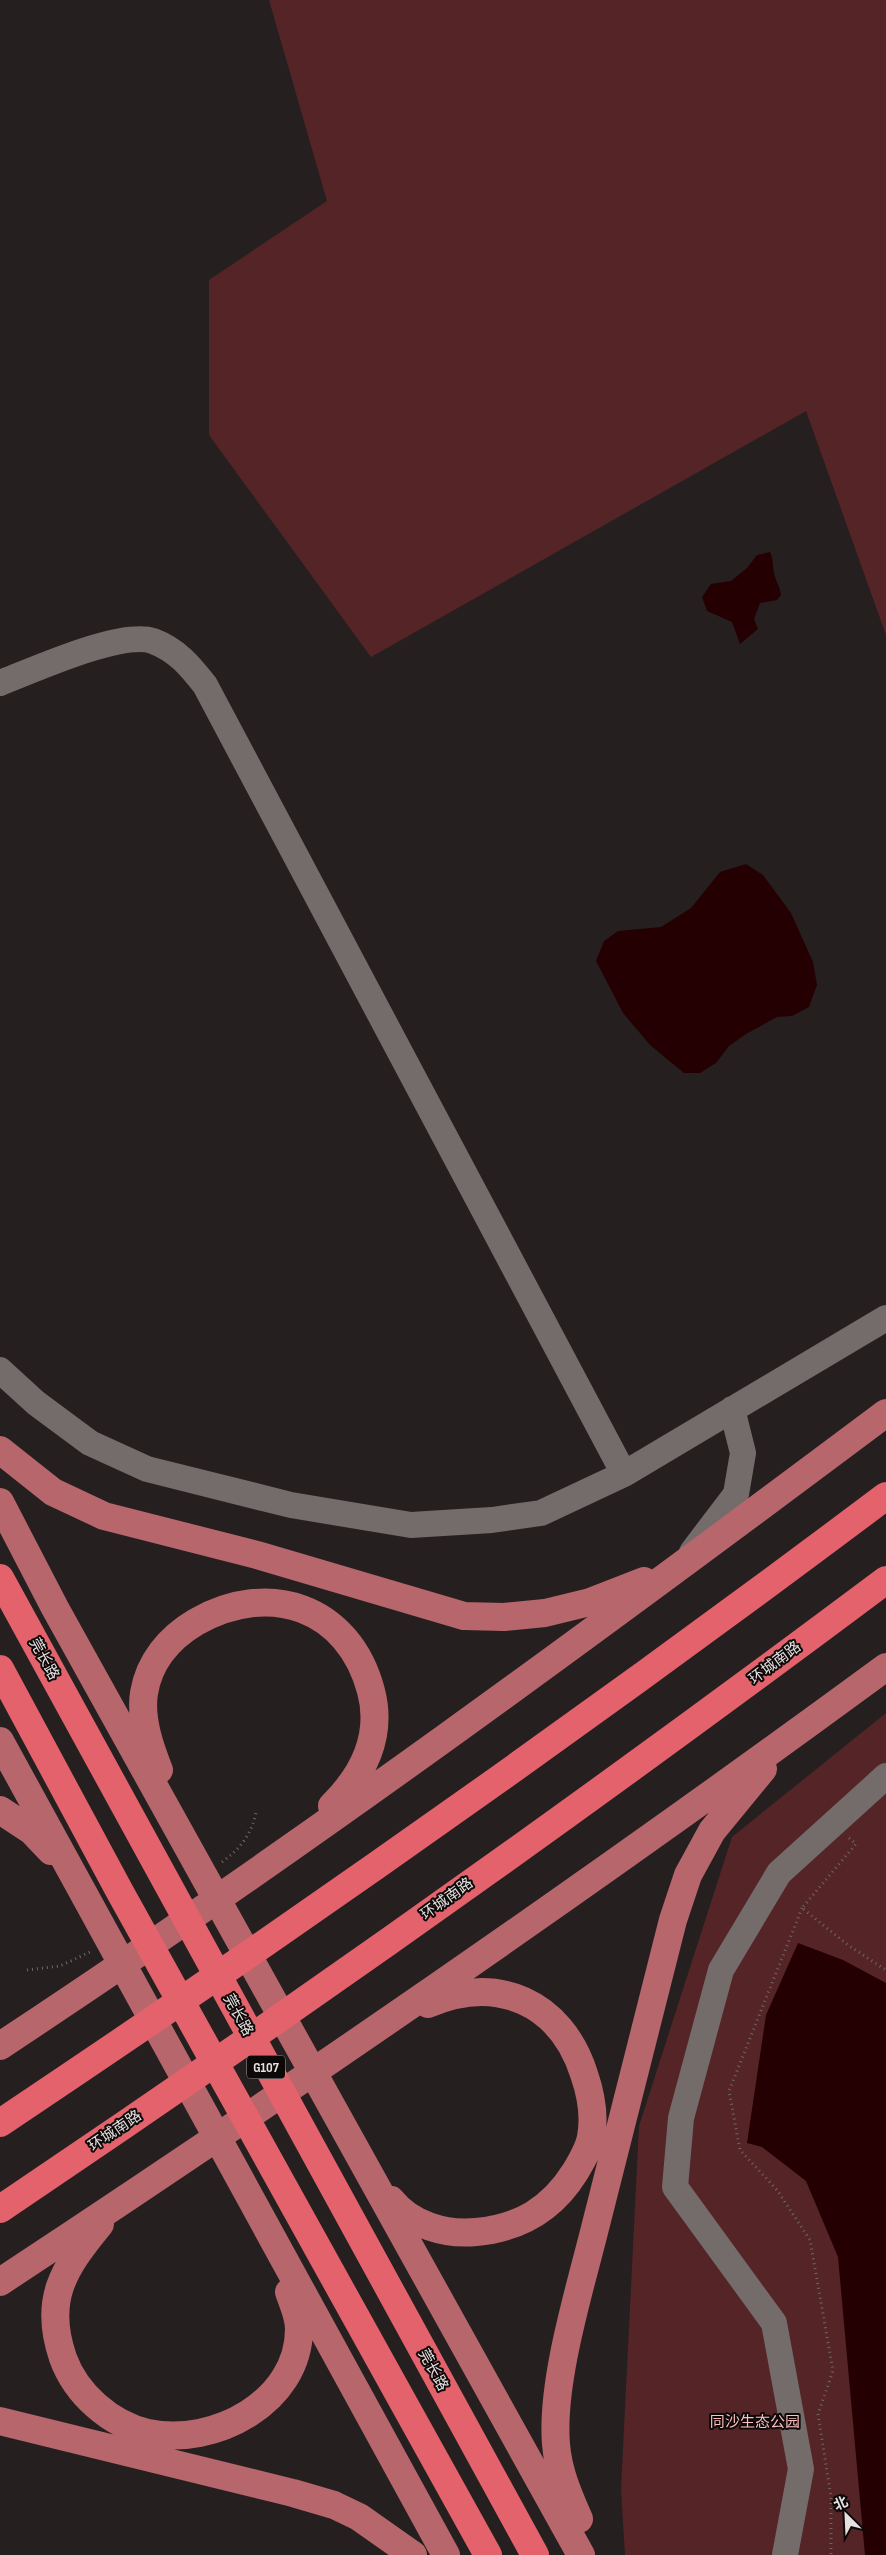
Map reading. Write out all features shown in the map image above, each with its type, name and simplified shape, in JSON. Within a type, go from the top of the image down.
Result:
[{"type":"highway","points":[[0,2123],[324,1902],[706,1630],[886,1496]]},
{"type":"highway","name":"莞长路","points":[[0,1578],[535,2555]]},
{"type":"highway","name":"环城南路","points":[[0,2208],[112,2134],[359,1962],[746,1684],[886,1580]]},
{"type":"highway","name":"G107","points":[[0,1669],[120,1892],[488,2555]]},
{"type":"main road","points":[[0,2046],[292,1846],[682,1566],[886,1413]]},
{"type":"main road","points":[[0,1450],[53,1492],[104,1516],[257,1555],[464,1616],[504,1617],[545,1613],[590,1602],[682,1566]]},
{"type":"main road","points":[[0,1502],[55,1608],[581,2555]]},
{"type":"main road","points":[[187,1845],[151,1749],[145,1723],[144,1695],[149,1672],[163,1649],[185,1629],[210,1614],[239,1605],[264,1601],[290,1605],[316,1615],[338,1631],[354,1651],[366,1672],[373,1698],[375,1721],[373,1741],[366,1763],[338,1800],[292,1846]]},
{"type":"main road","points":[[0,2282],[388,2022],[795,1734],[886,1667]]},
{"type":"main road","points":[[594,2555],[562,2478],[556,2443],[556,2407],[567,2344],[585,2268],[673,1920],[688,1874],[712,1831],[745,1788],[795,1734]]},
{"type":"main road","points":[[0,1741],[446,2555]]},
{"type":"main road","points":[[0,1810],[32,1831],[45,1844],[90,1905]]},
{"type":"main road","points":[[367,2169],[395,2204],[426,2227],[448,2232],[496,2230],[524,2220],[550,2205],[571,2178],[591,2139],[593,2114],[590,2091],[581,2062],[569,2038],[554,2020],[534,2006],[510,1995],[486,1990],[462,1992],[440,1999],[388,2022]]},
{"type":"main road","points":[[0,2035],[47,2015]]},
{"type":"main road","points":[[132,2195],[100,2224],[80,2250],[67,2271],[56,2297],[53,2319],[67,2367],[81,2391],[101,2410],[124,2425],[148,2433],[174,2435],[220,2428],[245,2417],[264,2402],[281,2384],[292,2365],[298,2346],[299,2327],[267,2228]]},
{"type":"main road","points":[[0,2421],[293,2493],[334,2505],[359,2517],[414,2555]]},
{"type":"street","points":[[0,683],[95,648],[122,641],[152,641],[182,657],[205,685],[624,1474]]},
{"type":"street","points":[[0,1370],[36,1403],[90,1443],[147,1469],[291,1506],[411,1525],[492,1520],[541,1514],[624,1474],[886,1318]]},
{"type":"street","points":[[682,1566],[736,1494],[743,1453],[732,1409]]},
{"type":"street","points":[[785,2555],[802,2469],[774,2323],[675,2187],[681,2118],[722,1970],[779,1873],[886,1776]]},
{"type":"path","points":[[831,2555],[831,2497],[818,2414],[834,2371],[810,2240],[776,2190],[740,2150],[729,2091],[802,1908],[856,1844],[832,1824]]},
{"type":"path","points":[[802,1908],[848,1945],[886,1970]]},
{"type":"green space","points":[[269,0],[886,0],[886,635],[806,411],[371,657],[209,435],[209,280],[327,201]]},
{"type":"green space","name":"同沙生态公园","points":[[886,1713],[886,2555],[625,2555],[621,2489],[639,2126],[732,1837]]},
{"type":"shaded area","points":[[770,552],[781,595],[777,600],[760,603],[754,619],[758,629],[740,644],[732,622],[707,611],[702,597],[711,584],[731,581],[747,568],[757,555]]},
{"type":"shaded area","points":[[746,864],[763,875],[791,913],[813,962],[817,985],[809,1007],[792,1016],[777,1017],[746,1034],[729,1046],[716,1063],[700,1073],[684,1073],[650,1045],[623,1013],[596,961],[604,941],[618,931],[661,927],[691,908],[720,872]]},
{"type":"shaded area","points":[[798,1943],[843,1960],[886,1983],[886,2555],[865,2555],[838,2257],[806,2181],[762,2147],[747,2143],[766,2015]]}]
